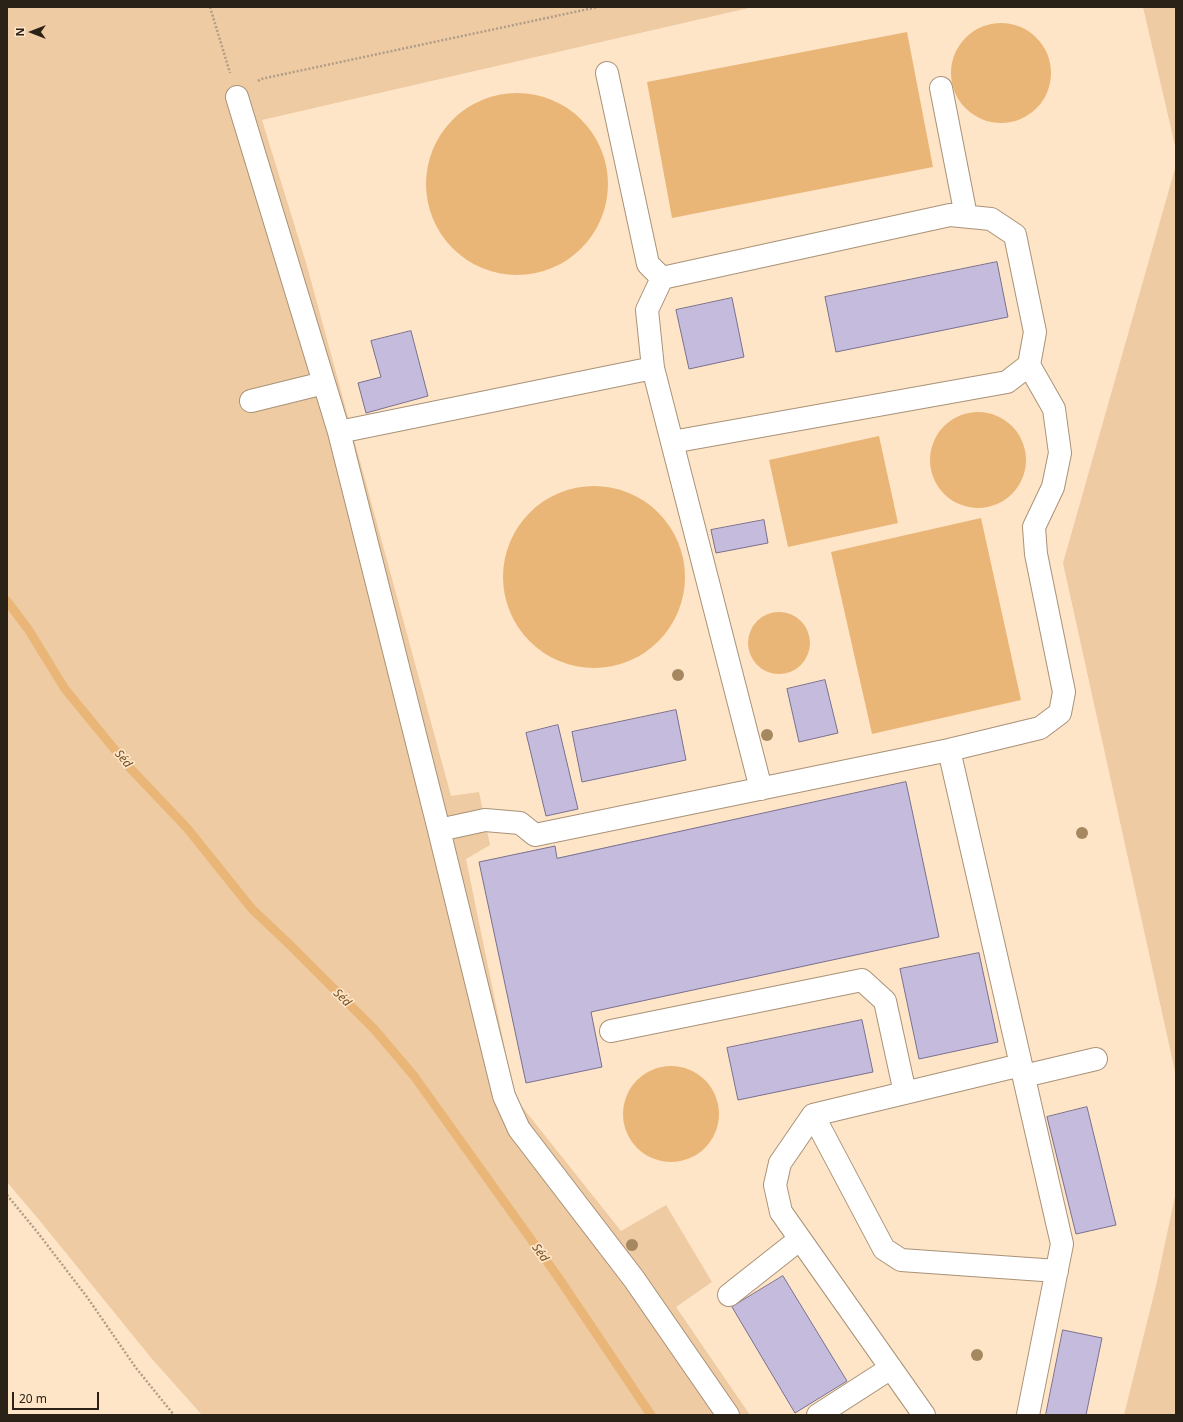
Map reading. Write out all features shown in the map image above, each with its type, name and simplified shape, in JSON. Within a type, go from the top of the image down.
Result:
[{"type":"lane","points":[[607,73],[648,264],[662,278]]},
{"type":"lane","points":[[941,88],[966,216]]},
{"type":"lane","points":[[237,97],[339,432],[504,1096],[519,1129],[634,1279],[728,1415]]},
{"type":"lane","points":[[439,830],[485,820],[520,823],[535,835],[949,750],[1040,728],[1060,713],[1064,692],[1036,554],[1034,527],[1053,487],[1060,452],[1054,409],[1029,364],[1035,332],[1015,235],[991,219],[950,215],[662,278]]},
{"type":"lane","points":[[662,278],[647,310],[653,368],[761,789]]},
{"type":"lane","points":[[672,442],[1007,382],[1029,364]]},
{"type":"lane","points":[[339,432],[653,368]]},
{"type":"lane","points":[[251,401],[324,383]]},
{"type":"lane","points":[[949,750],[1062,1244],[1028,1415]]},
{"type":"lane","points":[[611,1031],[862,980],[885,1001],[905,1093]]},
{"type":"lane","points":[[924,1415],[781,1212],[775,1184],[780,1163],[813,1115],[905,1093],[1096,1059]]},
{"type":"lane","points":[[813,1115],[884,1249],[901,1260],[1057,1271]]},
{"type":"lane","points":[[729,1295],[800,1239]]},
{"type":"lane","points":[[818,1415],[891,1368]]},
{"type":"path","points":[[210,7],[237,97],[261,79],[598,7]]},
{"type":"path","points":[[7,1195],[87,1297],[136,1368],[174,1415]]},
{"type":"shaded area","points":[[7,7],[753,7],[262,120],[307,266],[451,796],[479,792],[490,845],[466,859],[515,1098],[621,1231],[666,1205],[712,1282],[676,1307],[750,1415],[202,1415],[152,1359],[7,1182]]},
{"type":"shaded area","points":[[1143,7],[1176,7],[1176,150]]},
{"type":"shaded area","points":[[1001,23],[1020,27],[1036,38],[1047,54],[1051,73],[1047,92],[1036,108],[1020,119],[1001,123],[982,119],[966,108],[955,92],[951,73],[955,54],[966,38],[982,27]]},
{"type":"shaded area","points":[[907,32],[933,167],[672,218],[647,82]]},
{"type":"shaded area","points":[[508,93],[526,93],[552,100],[568,108],[587,126],[593,133],[601,149],[608,175],[608,193],[601,219],[593,235],[575,254],[568,260],[543,271],[526,275],[508,275],[482,268],[466,260],[441,235],[433,219],[428,202],[426,193],[426,175],[433,149],[441,133],[466,108],[482,100],[499,95]]},
{"type":"shaded area","points":[[1176,165],[1176,1076],[1063,563]]},
{"type":"shaded area","points":[[978,412],[996,416],[1005,420],[1012,426],[1018,433],[1022,442],[1026,460],[1022,478],[1018,487],[1012,494],[1005,500],[996,504],[978,508],[960,504],[951,500],[944,494],[938,487],[934,478],[930,460],[934,442],[938,433],[944,426],[951,420],[960,416]]},
{"type":"shaded area","points":[[879,436],[898,523],[788,547],[769,460]]},
{"type":"shaded area","points":[[585,486],[603,486],[629,493],[645,501],[664,519],[670,526],[678,542],[685,568],[685,586],[678,612],[670,628],[652,647],[645,653],[620,664],[603,668],[585,668],[559,661],[543,653],[518,628],[510,612],[505,595],[503,586],[503,568],[510,542],[518,526],[543,501],[559,493],[576,488]]},
{"type":"shaded area","points":[[981,518],[1021,700],[872,734],[831,552]]},
{"type":"shaded area","points":[[773,612],[785,612],[801,621],[808,631],[810,643],[808,655],[801,665],[785,674],[773,674],[762,669],[753,660],[748,649],[748,637],[753,626],[762,617]]},
{"type":"shaded area","points":[[671,1066],[689,1070],[698,1074],[705,1080],[711,1087],[715,1096],[719,1114],[715,1132],[711,1141],[705,1148],[698,1154],[689,1158],[671,1162],[653,1158],[644,1154],[637,1148],[631,1141],[627,1132],[623,1114],[627,1096],[631,1087],[637,1080],[644,1074],[653,1070]]},
{"type":"shaded area","points":[[1176,1191],[1176,1415],[1124,1415],[1156,1286]]},
{"type":"building","points":[[997,262],[1008,317],[836,352],[825,297]]},
{"type":"building","points":[[732,298],[744,357],[689,369],[676,310]]},
{"type":"building","points":[[411,331],[428,396],[366,413],[358,383],[381,377],[371,341]]},
{"type":"building","points":[[764,520],[768,543],[716,553],[711,530]]},
{"type":"building","points":[[825,680],[838,733],[799,742],[787,689]]},
{"type":"building","points":[[676,710],[686,760],[582,782],[572,732]]},
{"type":"building","points":[[558,725],[578,809],[546,816],[526,733]]},
{"type":"building","points":[[906,782],[939,937],[591,1012],[602,1067],[526,1083],[479,862],[555,846],[557,858]]},
{"type":"building","points":[[979,953],[998,1042],[919,1059],[900,969]]},
{"type":"building","points":[[862,1020],[873,1072],[738,1100],[727,1048]]},
{"type":"building","points":[[1087,1107],[1116,1225],[1076,1234],[1047,1117]]},
{"type":"building","points":[[783,1276],[847,1381],[795,1413],[732,1307]]},
{"type":"building","points":[[1063,1330],[1102,1338],[1086,1415],[1046,1415]]},
{"type":"waterway","name":"Séd","points":[[7,601],[28,629],[65,689],[129,767],[187,828],[252,909],[374,1029],[414,1076],[558,1277],[651,1415]]}]
